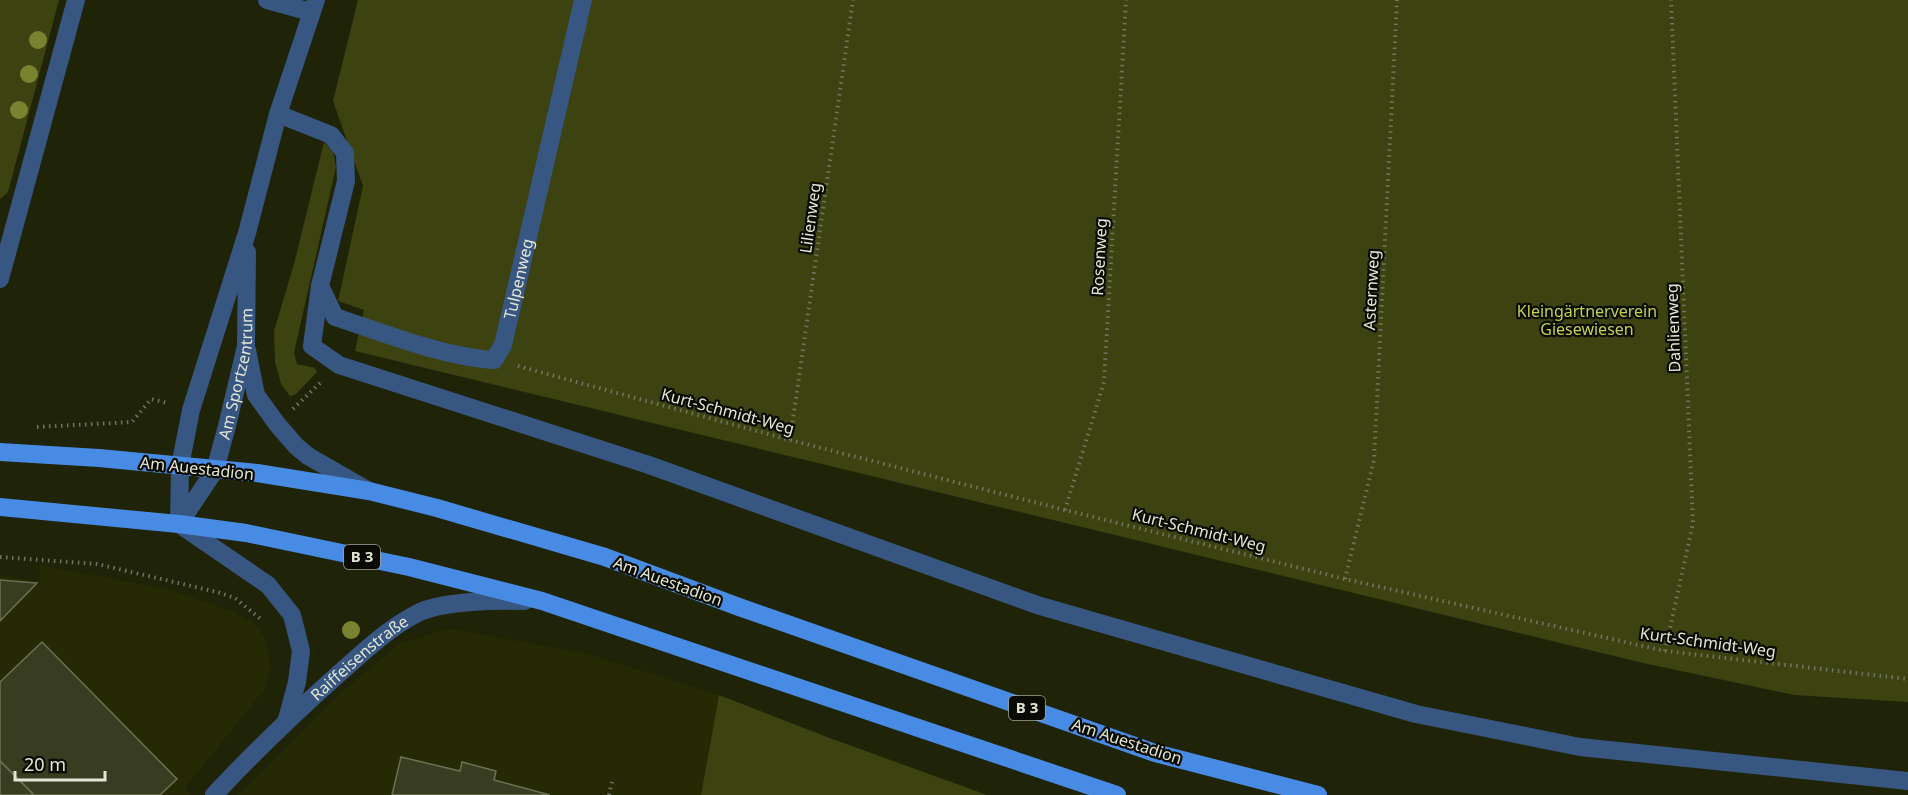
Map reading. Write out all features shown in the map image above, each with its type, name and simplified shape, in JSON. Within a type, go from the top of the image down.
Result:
[{"type":"main road","name":"Am Auestadion","points":[[0,452],[99,458],[257,473],[369,491],[447,510],[605,557],[739,607],[1155,753],[1318,795]]},
{"type":"main road","name":"B 3","points":[[0,507],[179,524],[246,533],[409,567],[542,601],[1117,795]]},
{"type":"street","points":[[0,279],[8,223],[76,0]]},
{"type":"street","points":[[267,0],[313,6]]},
{"type":"street","name":"Tulpenweg","points":[[494,360],[503,345],[583,0]]},
{"type":"street","name":"Am Sportzentrum","points":[[179,524],[180,466],[191,410],[247,233],[278,114],[313,6]]},
{"type":"street","points":[[278,114],[331,135],[345,153],[346,181],[320,286],[312,346],[339,365],[649,465],[1037,605],[1416,714],[1580,747],[1908,781]]},
{"type":"street","name":"Am Sportzentrum","points":[[179,524],[215,470],[246,346],[247,233]]},
{"type":"street","points":[[320,286],[335,317],[423,345],[480,359],[494,360]]},
{"type":"street","name":"B 3","points":[[246,346],[256,395],[278,424],[308,456],[369,491]]},
{"type":"street","name":"B 3","points":[[179,524],[268,585],[292,615],[301,651],[297,682],[287,720]]},
{"type":"street","name":"Raiffeisenstraße","points":[[214,795],[287,720],[391,630],[421,611],[495,600],[542,601]]},
{"type":"path","name":"Lilienweg","points":[[790,440],[853,0]]},
{"type":"path","name":"Rosenweg","points":[[1065,510],[1104,382],[1126,0]]},
{"type":"path","name":"Asternweg","points":[[1345,579],[1374,460],[1397,0]]},
{"type":"path","name":"Dahlienweg","points":[[1665,651],[1693,524],[1671,0]]},
{"type":"path","name":"Kurt-Schmidt-Weg","points":[[494,360],[790,440],[1345,579],[1665,651],[1908,679]]},
{"type":"path","points":[[293,410],[339,365]]},
{"type":"path","points":[[33,427],[54,428],[132,422],[151,399]]},
{"type":"path","points":[[0,556],[98,564],[217,592],[235,598],[270,627]]},
{"type":"path","points":[[609,795],[612,782]]},
{"type":"shaded area","points":[[40,565],[172,590],[233,612],[253,623],[265,639],[271,666],[264,690],[185,788],[192,795],[0,795],[0,576],[39,581]]},
{"type":"shaded area","points":[[448,628],[589,654],[719,695],[701,795],[238,795],[343,691],[399,644]]},
{"type":"green space","points":[[0,0],[59,0],[8,192],[0,199]]},
{"type":"green space","name":"Kleingärtnerverein Giesewiesen","points":[[358,0],[1908,0],[1908,702],[1794,695],[1643,663],[355,351],[364,310],[338,301],[363,186],[333,101]]},
{"type":"green space","points":[[324,142],[333,152],[336,167],[294,353],[297,364],[315,368],[317,372],[296,394],[290,396],[281,384],[275,362],[274,331],[294,264]]},
{"type":"green space","points":[[719,695],[827,737],[987,795],[701,795]]},
{"type":"building","points":[[0,580],[37,583],[0,621]]},
{"type":"building","points":[[42,642],[177,779],[160,795],[34,795],[0,761],[0,682]]},
{"type":"building","points":[[401,757],[460,771],[462,762],[496,771],[494,780],[550,795],[392,795]]},
{"type":"building","points":[[0,761],[34,795],[0,795]]}]
